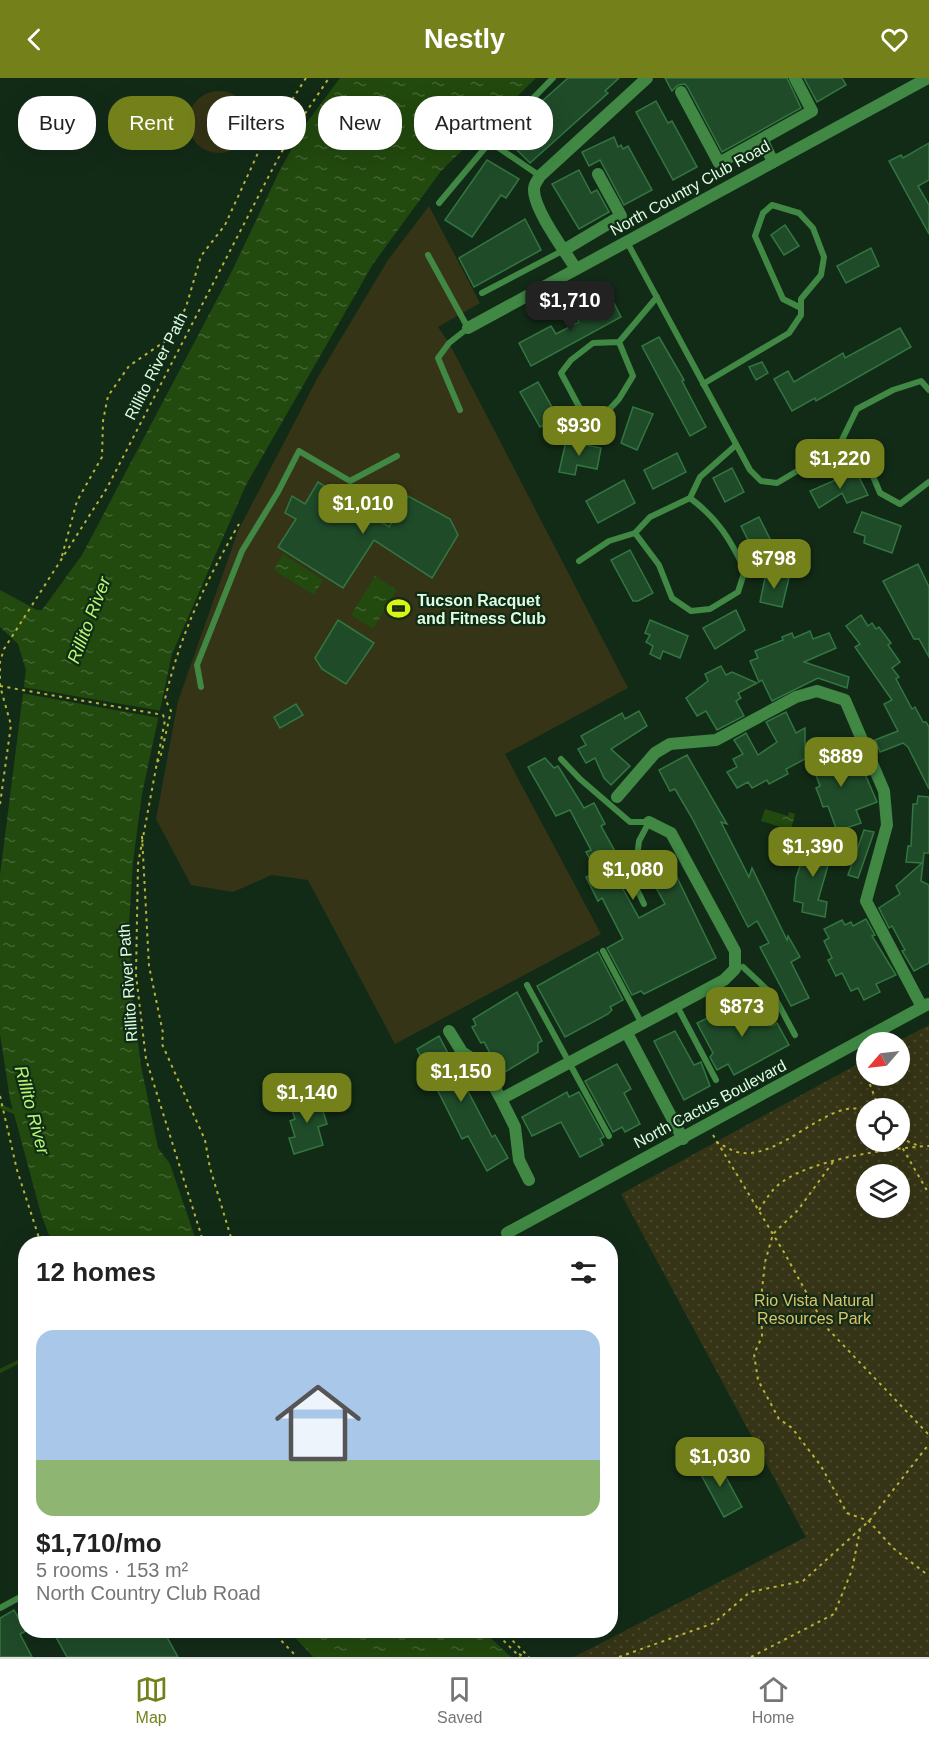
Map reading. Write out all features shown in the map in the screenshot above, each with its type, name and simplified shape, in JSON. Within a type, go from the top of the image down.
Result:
[{"type":"street","points":[[576,269],[535,198],[534,186],[540,176],[647,78]]},
{"type":"street","points":[[681,92],[719,163],[812,111],[795,78]]},
{"type":"street","name":"North Country Club Road","points":[[468,328],[928,78]]},
{"type":"street","points":[[762,139],[772,162]]},
{"type":"street","points":[[564,250],[621,216],[598,174]]},
{"type":"street","points":[[617,797],[655,753],[670,744],[716,740],[795,697],[817,691],[845,700],[884,791],[886,825],[866,901],[926,1005]]},
{"type":"street","points":[[501,1099],[627,1034],[724,980],[739,966],[735,951],[671,833],[649,822]]},
{"type":"street","name":"North Cactus Boulevard","points":[[879,1032],[926,1005]]},
{"type":"street","points":[[449,1031],[462,1052],[482,1065],[501,1099],[515,1127],[519,1160],[529,1180]]},
{"type":"street","points":[[627,1034],[683,1138]]},
{"type":"street","name":"North Cactus Boulevard","points":[[507,1233],[856,1045]]},
{"type":"lane","points":[[535,96],[553,78]]},
{"type":"lane","points":[[439,203],[483,150]]},
{"type":"lane","points":[[502,150],[540,176]]},
{"type":"lane","points":[[703,384],[789,333],[801,315],[801,309],[801,299],[821,275],[824,257],[813,228],[799,213],[772,205],[763,213],[754,236],[783,299],[801,309]]},
{"type":"lane","points":[[627,241],[736,445],[750,470],[761,481],[777,483],[839,446],[857,409],[893,390],[921,381],[929,390]]},
{"type":"lane","points":[[482,293],[564,250]]},
{"type":"lane","points":[[428,255],[468,328],[449,343],[438,358],[460,410]]},
{"type":"lane","points":[[619,342],[633,376],[620,399],[604,416],[584,416],[561,373],[571,360],[593,343],[619,342],[657,297]]},
{"type":"lane","points":[[579,561],[609,541],[635,533],[650,517],[690,498],[700,477],[736,445]]},
{"type":"lane","points":[[839,446],[856,450],[870,469],[880,493],[900,504],[929,482]]},
{"type":"lane","points":[[201,687],[197,665],[242,551],[279,492],[299,451],[350,481],[397,456]]},
{"type":"lane","points":[[635,533],[659,565],[672,598],[691,611],[710,609],[738,592],[745,570],[733,544],[712,514],[690,498]]},
{"type":"lane","points":[[561,759],[580,779],[630,822],[649,822],[639,841],[634,883],[644,904]]},
{"type":"lane","points":[[603,951],[642,1025]]},
{"type":"lane","points":[[739,966],[774,996],[795,1035]]},
{"type":"lane","points":[[527,985],[609,1136]]},
{"type":"lane","points":[[676,1006],[716,1080]]},
{"type":"lane","points":[[0,1608],[18,1598]]},
{"type":"path","points":[[62,560],[77,501],[102,457],[105,437],[103,421],[108,396],[129,366],[164,342],[175,330],[186,307],[201,256],[225,225],[258,153],[306,78]]},
{"type":"path","name":"Rillito River Path","points":[[0,804],[11,725],[0,686],[0,662],[8,642],[107,488],[292,133],[329,78]]},
{"type":"path","points":[[155,763],[160,759],[171,711],[165,699],[181,640],[207,580],[239,524]]},
{"type":"path","name":"Rillito River Path","points":[[0,686],[163,715],[165,720],[142,833],[135,907],[136,975],[141,1029],[158,1103],[201,1236]]},
{"type":"path","points":[[142,833],[146,861],[149,966],[163,1033],[162,1044],[199,1123],[231,1236]]},
{"type":"path","points":[[0,1096],[17,1170],[38,1236]]},
{"type":"path","points":[[716,1142],[738,1152],[754,1152],[776,1146],[842,1109],[856,1107]]},
{"type":"path","points":[[708,1125],[825,1326],[929,1435]]},
{"type":"path","points":[[910,1143],[919,1146]]},
{"type":"path","points":[[910,1148],[929,1146]]},
{"type":"path","points":[[758,1211],[770,1193],[783,1181],[833,1162],[879,1152]]},
{"type":"path","points":[[905,1152],[929,1194]]},
{"type":"path","points":[[833,1162],[798,1210],[773,1234],[765,1262],[760,1299],[762,1337],[754,1354],[758,1380],[779,1419],[792,1428],[821,1466],[847,1513],[869,1521],[892,1548],[929,1576]]},
{"type":"path","points":[[619,1657],[714,1623],[750,1592],[803,1581],[869,1521],[929,1444]]},
{"type":"path","points":[[751,1657],[834,1614],[852,1570],[860,1530]]},
{"type":"path","points":[[279,1638],[297,1657]]},
{"type":"path","points":[[501,1638],[520,1657]]},
{"type":"path","points":[[509,1638],[527,1657]]},
{"type":"path","points":[[516,1653],[527,1657]]},
{"type":"green space","points":[[213,91],[231,93],[236,96],[207,96],[207,150],[233,150],[225,153],[207,151],[195,142],[195,102]]},
{"type":"green space","name":"Tucson Racquet and Fitness Club","points":[[429,206],[480,303],[438,327],[449,343],[628,688],[505,754],[601,934],[395,1044],[308,880],[272,875],[233,892],[191,885],[156,819],[178,701],[238,531],[318,377],[388,260]]},
{"type":"green space","name":"Rio Vista Natural Resources Park","points":[[929,1025],[929,1657],[574,1657],[611,1638],[618,1638],[618,1634],[806,1537],[621,1194],[856,1065],[856,1086],[910,1086],[910,1035]]},
{"type":"water","name":"Rillito River","points":[[340,78],[536,78],[518,96],[414,96],[414,150],[462,150],[441,171],[373,264],[246,485],[172,654],[142,794],[133,862],[129,924],[132,995],[141,1066],[158,1148],[170,1164],[195,1236],[49,1236],[41,1214],[10,1099],[0,1034],[0,875],[26,670],[18,644],[0,627],[0,590],[37,610],[42,610],[82,555],[232,271],[291,150],[306,150],[306,124],[318,108],[318,150],[402,150],[402,96],[327,96]]},
{"type":"water","points":[[283,554],[323,580],[314,595],[274,570]]},
{"type":"water","points":[[375,576],[397,590],[373,629],[351,615]]},
{"type":"water","points":[[765,809],[788,816],[789,812],[795,814],[791,830],[761,821]]},
{"type":"water","points":[[295,1638],[491,1638],[511,1657],[313,1657]]},
{"type":"pier","points":[[22,687],[162,711],[160,718],[21,693]]},
{"type":"building","points":[[568,78],[619,78],[605,91],[608,93],[553,142],[553,96],[548,96]]},
{"type":"building","points":[[665,78],[787,78],[801,108],[722,152],[685,84],[678,85],[672,91]]},
{"type":"building","points":[[804,78],[842,78],[846,85],[817,102]]},
{"type":"building","points":[[656,101],[668,123],[672,121],[697,167],[673,180],[636,112]]},
{"type":"building","points":[[614,137],[618,147],[621,145],[623,149],[628,146],[652,190],[624,205],[600,160],[589,166],[582,152]]},
{"type":"building","points":[[929,143],[929,180],[918,186],[929,205],[929,234],[889,161],[901,155],[903,158]]},
{"type":"building","points":[[517,150],[544,150],[530,163]]},
{"type":"building","points":[[487,160],[519,179],[506,198],[501,195],[472,237],[445,220]]},
{"type":"building","points":[[579,170],[591,193],[597,190],[609,212],[579,229],[552,184]]},
{"type":"building","points":[[525,219],[541,250],[474,287],[459,258]]},
{"type":"building","points":[[785,225],[799,246],[784,255],[771,235]]},
{"type":"building","points":[[871,248],[879,266],[846,283],[837,266]]},
{"type":"building","points":[[611,297],[621,317],[531,366],[519,343],[551,326],[556,334],[579,322],[575,315]]},
{"type":"building","points":[[900,328],[911,347],[816,401],[815,398],[792,411],[774,379],[788,371],[794,382],[843,353],[845,358]]},
{"type":"building","points":[[659,337],[684,380],[682,381],[706,427],[690,436],[642,346]]},
{"type":"building","points":[[762,362],[768,373],[756,380],[749,367]]},
{"type":"building","points":[[538,382],[558,418],[540,427],[520,392]]},
{"type":"building","points":[[633,407],[653,414],[637,450],[621,443]]},
{"type":"building","points":[[566,441],[601,448],[597,469],[577,465],[575,475],[559,472]]},
{"type":"building","points":[[677,453],[686,472],[653,489],[644,470]]},
{"type":"building","points":[[732,468],[744,492],[725,502],[713,478]]},
{"type":"building","points":[[856,471],[868,495],[847,503],[842,493],[819,508],[810,491]]},
{"type":"building","points":[[624,480],[635,503],[598,523],[586,501]]},
{"type":"building","points":[[318,482],[389,527],[408,496],[450,519],[458,535],[432,578],[374,540],[343,588],[278,547],[296,519],[285,513],[292,496],[305,504]]},
{"type":"building","points":[[862,512],[901,526],[892,553],[864,543],[865,536],[854,532]]},
{"type":"building","points":[[759,517],[775,549],[757,558],[741,526]]},
{"type":"building","points":[[630,550],[653,593],[638,601],[633,601],[611,560]]},
{"type":"building","points":[[918,564],[929,587],[929,657],[919,639],[914,639],[883,581]]},
{"type":"building","points":[[766,573],[789,578],[782,607],[760,602]]},
{"type":"building","points":[[736,610],[745,630],[715,649],[703,628]]},
{"type":"building","points":[[861,615],[868,626],[872,623],[876,629],[879,627],[891,643],[888,645],[900,662],[892,668],[899,677],[896,679],[912,709],[915,707],[923,722],[926,722],[929,727],[929,789],[908,747],[903,743],[880,752],[875,740],[898,731],[884,704],[892,700],[855,647],[860,644],[846,626]]},
{"type":"building","points":[[338,620],[374,643],[346,684],[322,669],[315,658]]},
{"type":"building","points":[[650,620],[688,636],[680,658],[663,651],[660,659],[650,654],[653,646],[646,642],[650,635],[645,633]]},
{"type":"building","points":[[810,631],[813,639],[829,633],[836,648],[804,662],[849,677],[847,688],[818,678],[772,701],[762,680],[759,682],[750,661],[758,658],[755,651],[783,640],[782,637],[792,633],[794,638]]},
{"type":"building","points":[[721,666],[726,675],[732,672],[757,683],[738,693],[741,698],[736,701],[744,716],[717,730],[706,711],[697,716],[686,698],[708,681],[705,674]]},
{"type":"building","points":[[296,704],[303,715],[280,728],[274,717]]},
{"type":"building","points":[[639,711],[647,726],[611,749],[630,766],[611,785],[604,778],[595,758],[586,763],[578,749],[586,745],[581,736],[622,713],[625,719]]},
{"type":"building","points":[[786,712],[796,733],[805,728],[805,759],[786,769],[788,774],[769,784],[767,780],[752,788],[748,782],[737,788],[727,772],[737,767],[733,759],[743,754],[734,740],[746,733],[758,755],[777,742],[766,722]]},
{"type":"building","points":[[832,748],[836,757],[843,754],[850,772],[862,767],[877,802],[856,810],[861,823],[837,831],[828,806],[823,807],[816,788],[820,786],[809,757]]},
{"type":"building","points":[[687,755],[727,824],[721,822],[749,877],[752,868],[787,940],[788,936],[800,957],[791,962],[809,998],[791,1006],[760,947],[769,943],[757,921],[748,927],[692,818],[675,789],[670,791],[659,770]]},
{"type":"building","points":[[545,758],[554,768],[558,766],[584,808],[594,803],[605,824],[601,826],[617,855],[607,860],[639,918],[665,904],[649,875],[670,863],[716,958],[644,994],[641,991],[632,995],[607,948],[623,939],[602,898],[598,901],[586,877],[597,872],[586,852],[591,850],[570,810],[556,816],[528,767]]},
{"type":"building","points":[[918,796],[929,797],[929,853],[924,853],[921,881],[929,885],[929,963],[914,971],[902,951],[905,950],[892,926],[889,928],[879,908],[900,894],[896,886],[922,863],[906,862],[908,846],[911,846],[913,804],[917,804]]},
{"type":"building","points":[[864,830],[874,832],[858,878],[848,875]]},
{"type":"building","points":[[817,841],[834,845],[818,900],[827,902],[825,917],[802,912],[803,903],[794,901],[796,878],[808,842],[817,844]]},
{"type":"building","points":[[866,919],[875,935],[872,936],[896,975],[876,984],[880,992],[864,1000],[858,988],[851,991],[842,973],[836,976],[828,960],[832,958],[824,941],[829,938],[824,929],[842,920],[845,925],[851,922],[853,926]]},
{"type":"building","points":[[598,952],[623,1000],[610,1007],[612,1010],[608,1014],[565,1037],[537,986]]},
{"type":"building","points":[[517,992],[542,1041],[538,1043],[538,1052],[505,1072],[502,1066],[498,1068],[484,1042],[481,1043],[472,1027],[476,1025],[473,1019]]},
{"type":"building","points":[[757,1000],[772,1026],[777,1023],[789,1045],[734,1075],[728,1064],[717,1070],[710,1057],[713,1053],[697,1023],[722,1011],[725,1018]]},
{"type":"building","points":[[675,1031],[694,1065],[701,1062],[710,1086],[684,1100],[654,1041]]},
{"type":"building","points":[[439,1036],[492,1137],[495,1135],[508,1158],[487,1171],[468,1136],[462,1139],[417,1049]]},
{"type":"building","points":[[617,1064],[631,1089],[624,1093],[640,1124],[625,1132],[622,1127],[613,1132],[585,1081]]},
{"type":"building","points":[[567,1092],[569,1097],[579,1092],[604,1137],[600,1139],[603,1145],[580,1157],[561,1122],[532,1136],[522,1117]]},
{"type":"building","points":[[318,1095],[327,1124],[318,1127],[323,1145],[294,1154],[289,1138],[295,1137],[290,1121],[295,1119],[290,1104]]},
{"type":"building","points":[[716,1459],[742,1507],[724,1517],[698,1469]]},
{"type":"building","points":[[14,1610],[18,1617],[18,1638],[22,1638],[32,1657],[0,1657],[0,1618]]},
{"type":"building","points":[[56,1638],[167,1638],[178,1657],[67,1657]]},
{"type":"waterway","name":"Rillito River","points":[[0,1106],[16,1113]]},
{"type":"waterway","points":[[0,1371],[18,1362]]},
{"type":"place","name":"Tucson Racquet and Fitness Club","points":[[399,609]]}]
